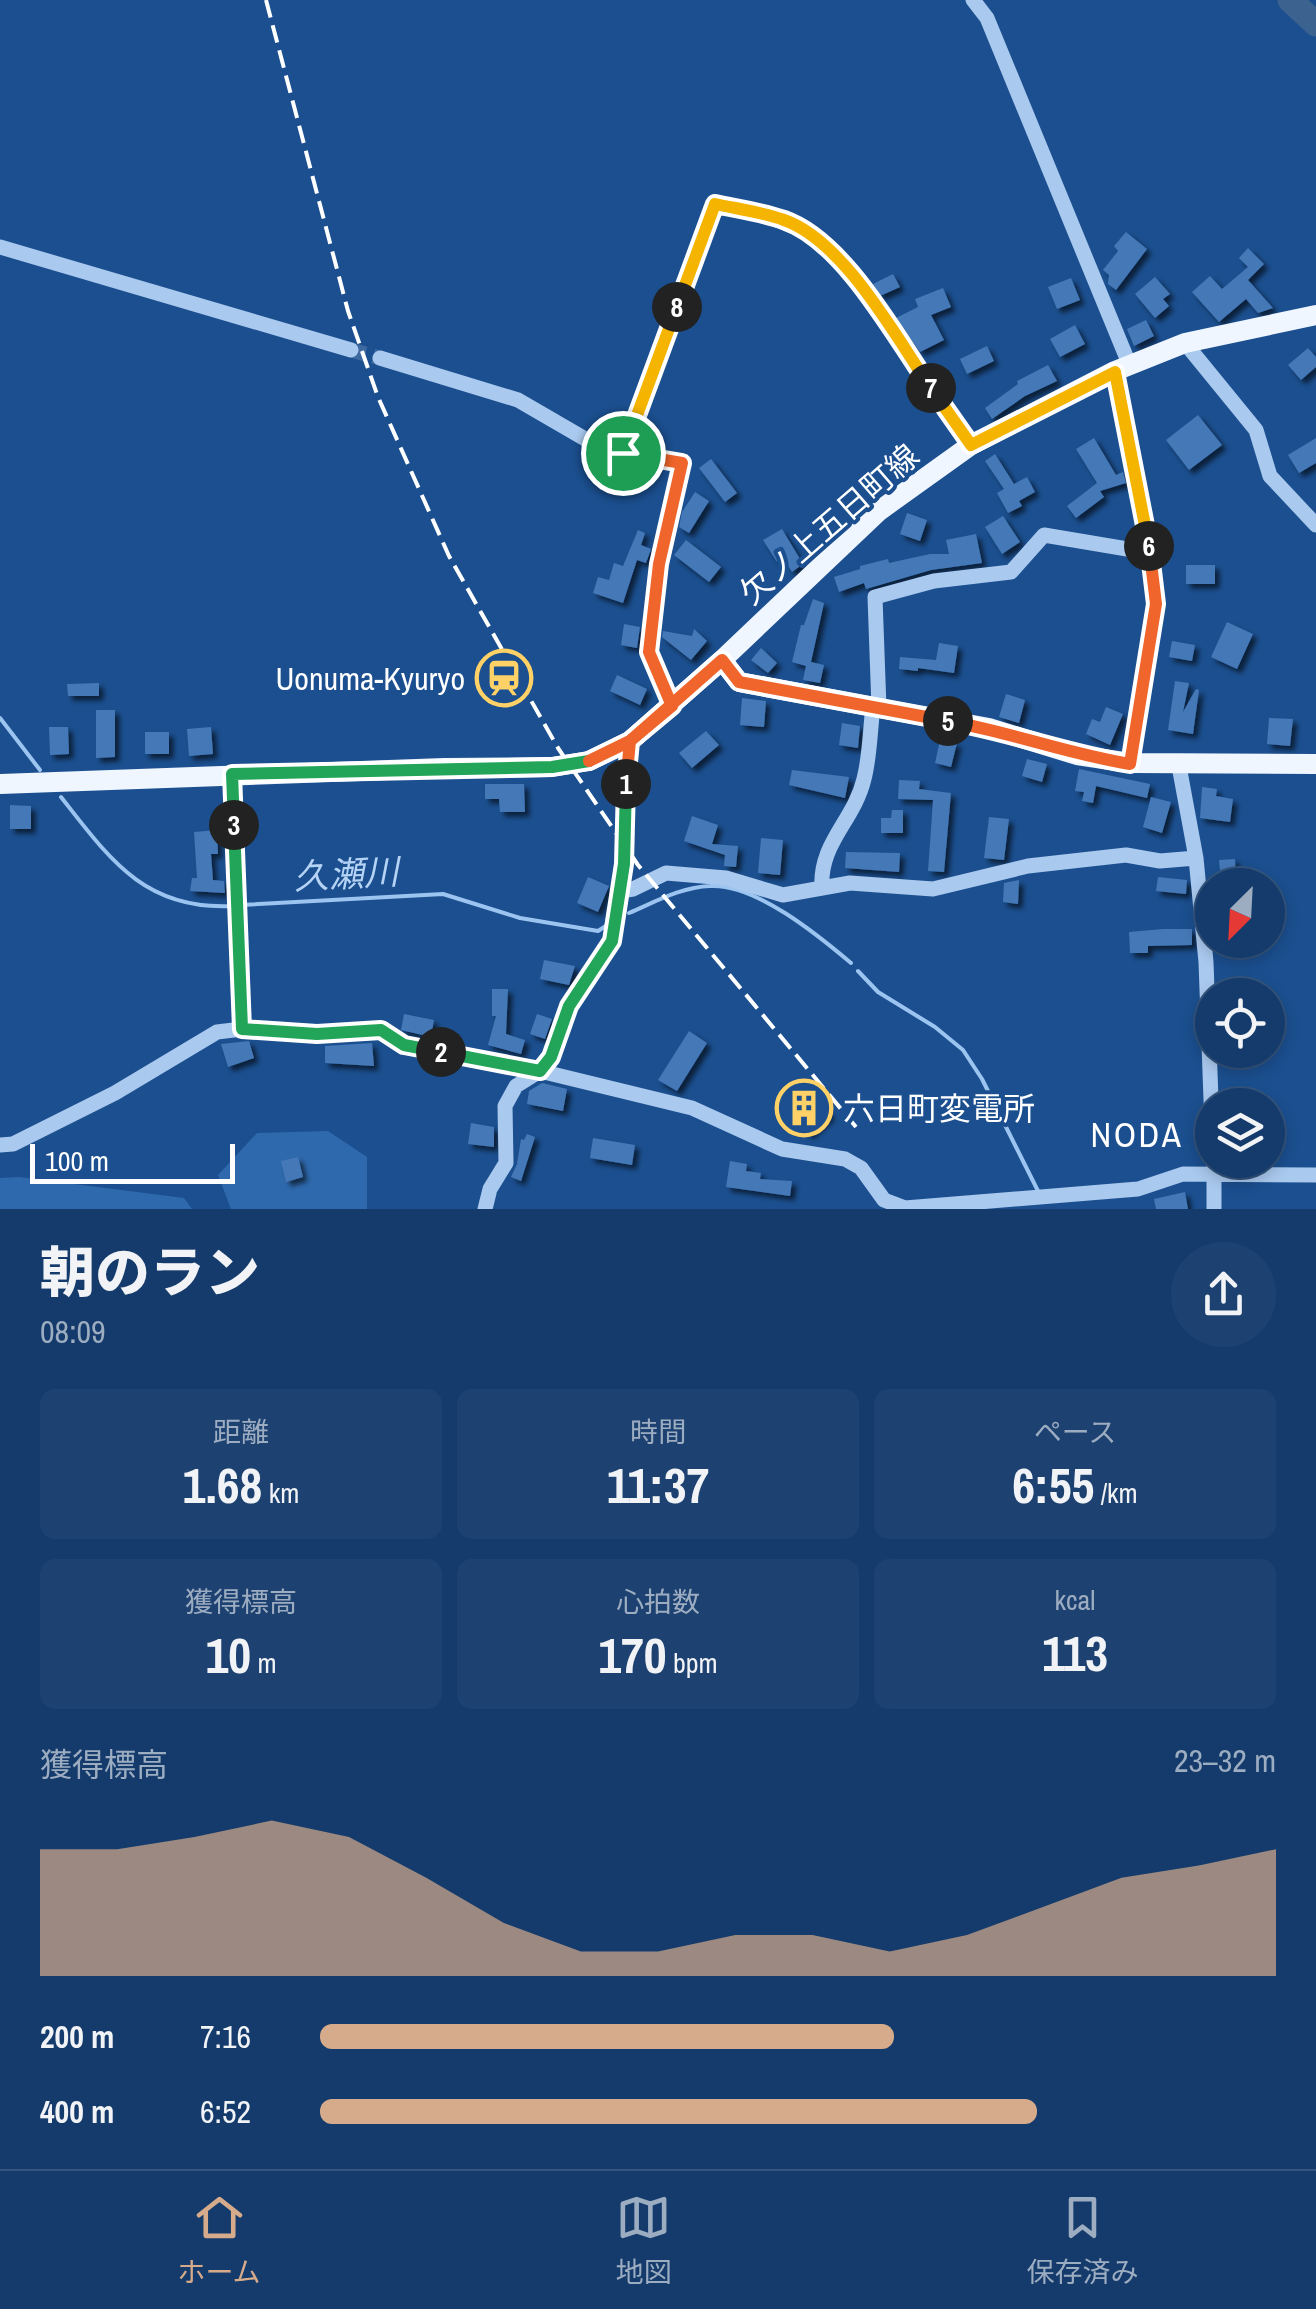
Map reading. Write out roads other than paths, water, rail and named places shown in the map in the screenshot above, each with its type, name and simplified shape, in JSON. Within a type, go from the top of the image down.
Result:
[{"type":"main road","name":"欠ノ上五日町線","points":[[0,784],[552,767],[589,762],[630,741],[880,511],[971,445],[1185,342],[1316,315]]},
{"type":"main road","points":[[722,660],[739,682],[989,728],[1078,755],[1130,764],[1178,766],[1316,764]]},
{"type":"street","points":[[973,0],[987,18],[1123,369],[1156,604],[1130,764]]},
{"type":"street","points":[[623,453],[715,204],[785,220],[814,235],[836,253],[971,445]]},
{"type":"street","points":[[0,247],[351,350]]},
{"type":"street","points":[[1185,342],[1256,430],[1270,476],[1316,526]]},
{"type":"street","points":[[380,358],[518,400],[599,447],[682,463],[659,564],[649,652],[672,706]]},
{"type":"street","points":[[822,888],[821,875],[831,839],[851,815],[864,778],[876,708],[875,597],[934,581],[1011,572],[1044,536],[1151,553]]},
{"type":"street","points":[[485,1209],[490,1189],[506,1162],[505,1106],[516,1086],[540,1071],[551,1057],[569,1006],[612,941],[621,891],[630,741]]},
{"type":"street","points":[[1178,766],[1196,858],[1206,962],[1211,1088]]},
{"type":"street","points":[[232,774],[242,1029]]},
{"type":"street","points":[[621,891],[632,890],[666,873],[726,878],[783,895],[850,883],[934,889],[1028,866],[1126,855],[1160,861],[1196,858]]},
{"type":"street","points":[[0,1146],[13,1144],[115,1092],[217,1032],[242,1029],[317,1034],[381,1030],[404,1045],[540,1071],[692,1108],[782,1149],[845,1159],[861,1168],[884,1200],[905,1208],[1138,1188],[1195,1172]]},
{"type":"street","points":[[1285,1173],[1316,1175]]},
{"type":"street","points":[[1213,1178],[1214,1209]]},
{"type":"waterway","points":[[1290,0],[1316,24]]},
{"type":"waterway","name":"久瀬川","points":[[0,718],[40,770]]},
{"type":"waterway","name":"久瀬川","points":[[61,797],[131,876],[174,899],[231,906]]},
{"type":"waterway","points":[[629,913],[689,889],[728,887],[785,913],[851,963]]},
{"type":"waterway","name":"久瀬川","points":[[241,905],[443,894],[520,918],[598,931],[609,924]]},
{"type":"waterway","name":"久瀬川","points":[[858,971],[878,992],[935,1027],[963,1050],[982,1079],[1038,1191]]},
{"type":"tunnel","points":[[351,350],[380,358]]},
{"type":"railway","points":[[266,0],[348,311],[378,397],[449,556],[558,748],[638,865],[856,1127]]},
{"type":"place","name":"Uonuma-Kyuryo","points":[[504,678]]},
{"type":"place","name":"六日町変電所","points":[[804,1108]]},
{"type":"district","name":"NODA","points":[[1137,1134]]}]
